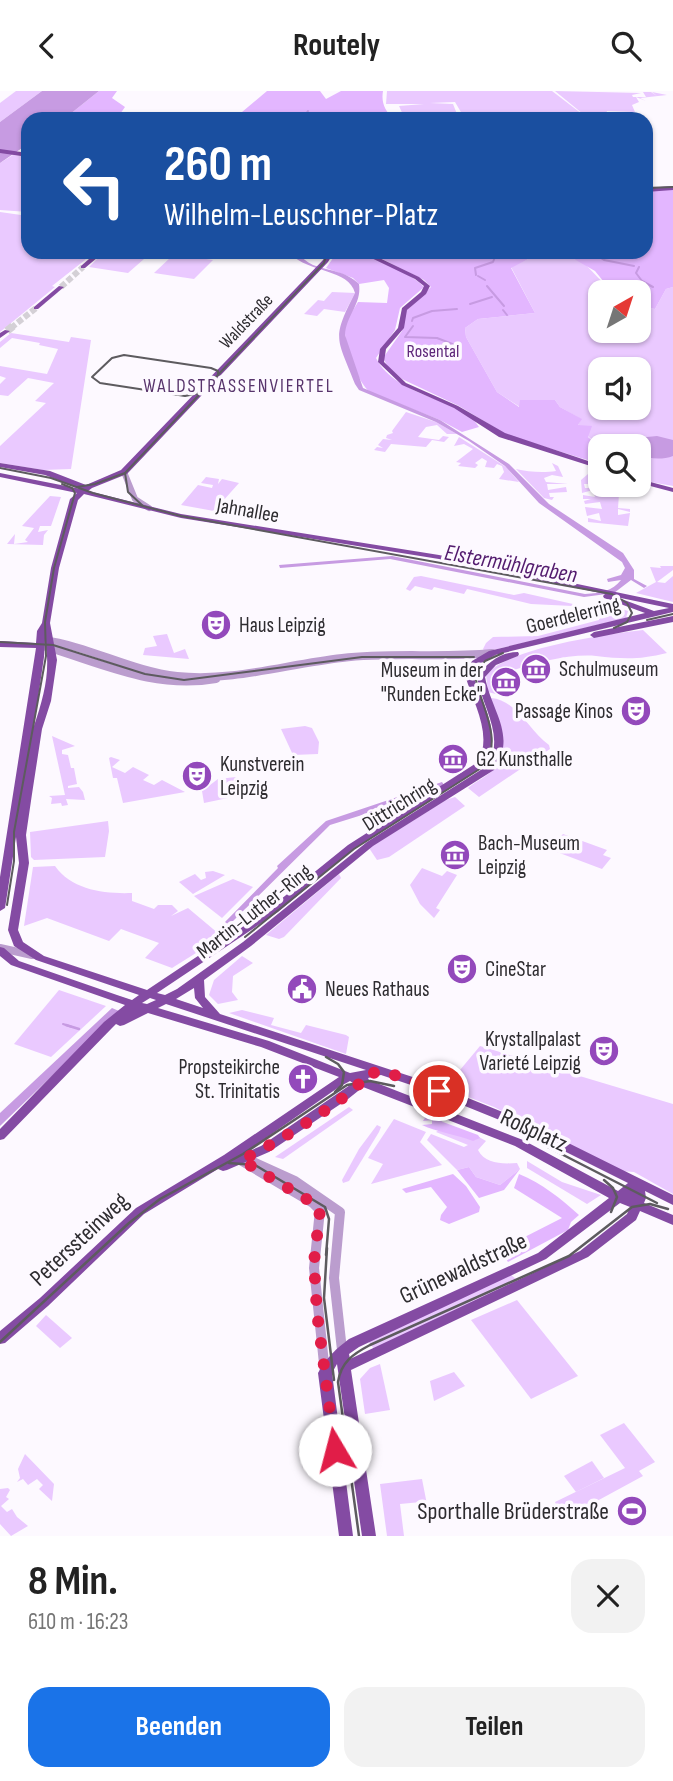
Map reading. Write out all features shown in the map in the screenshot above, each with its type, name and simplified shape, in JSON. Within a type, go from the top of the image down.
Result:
[{"type":"main road","points":[[0,151],[21,154]]},
{"type":"main road","points":[[653,189],[673,188]]},
{"type":"main road","points":[[89,259],[83,267],[93,259]]},
{"type":"main road","name":"Waldstraße","points":[[83,489],[124,472],[325,259]]},
{"type":"main road","points":[[377,259],[417,278],[427,286],[424,293],[404,309],[401,328],[381,353],[384,367],[404,384],[456,407],[518,442],[588,463]]},
{"type":"main road","points":[[36,308],[61,287]]},
{"type":"main road","name":"Jahnallee","points":[[0,465],[47,473],[83,489],[149,509],[358,547]]},
{"type":"main road","name":"Jahnallee","points":[[0,475],[83,489]]},
{"type":"main road","points":[[651,484],[673,490]]},
{"type":"main road","points":[[0,908],[45,644],[55,567],[74,499],[83,489]]},
{"type":"main road","points":[[358,547],[439,557],[673,608]]},
{"type":"main road","points":[[358,547],[594,593],[609,593],[671,620]]},
{"type":"main road","name":"Goerdelerring","points":[[487,655],[673,608]]},
{"type":"main road","name":"Goerdelerring","points":[[502,657],[671,620]]},
{"type":"main road","points":[[0,643],[45,644]]},
{"type":"main road","points":[[4,951],[13,930],[24,863],[22,829],[37,729],[47,701],[53,660],[45,644]]},
{"type":"main road","name":"Dittrichring","points":[[351,847],[485,760],[487,729],[469,675],[472,666],[487,655]]},
{"type":"main road","name":"Dittrichring","points":[[363,849],[494,765],[498,755],[498,733],[481,677],[486,668],[502,657]]},
{"type":"main road","name":"Martin-Luther-Ring","points":[[151,998],[351,847]]},
{"type":"main road","name":"Martin-Luther-Ring","points":[[151,998],[167,999],[199,979],[256,937],[363,849]]},
{"type":"main road","points":[[248,927],[256,937]]},
{"type":"main road","points":[[234,937],[256,937]]},
{"type":"main road","points":[[4,951],[32,955],[151,998],[164,1014],[265,1044],[349,1077]]},
{"type":"main road","points":[[4,951],[15,963],[133,1004]]},
{"type":"main road","points":[[199,979],[200,998],[218,1016]]},
{"type":"main road","points":[[0,1136],[108,1025],[133,1004],[151,998]]},
{"type":"main road","points":[[92,1044],[151,998]]},
{"type":"main road","points":[[167,999],[386,1072]]},
{"type":"main road","points":[[352,1060],[362,1065],[365,1077]]},
{"type":"main road","points":[[237,1158],[270,1145],[344,1097],[365,1077],[386,1072]]},
{"type":"main road","name":"Roßplatz","points":[[386,1072],[516,1122],[673,1200]]},
{"type":"main road","points":[[237,1158],[290,1113],[349,1077]]},
{"type":"main road","name":"Roßplatz","points":[[349,1077],[365,1077],[392,1094],[533,1149],[620,1198],[673,1220]]},
{"type":"main road","points":[[344,1097],[369,1090],[392,1094]]},
{"type":"main road","name":"Peterssteinweg","points":[[0,1339],[140,1211],[170,1192],[237,1158]]},
{"type":"main road","points":[[620,1198],[637,1182]]},
{"type":"main road","points":[[637,1182],[640,1196],[638,1206]]},
{"type":"main road","name":"Grünewaldstraße","points":[[342,1350],[542,1256],[620,1198]]},
{"type":"main road","name":"Grünewaldstraße","points":[[334,1367],[575,1259],[624,1225],[638,1206]]},
{"type":"main road","points":[[624,1225],[656,1214]]},
{"type":"main road","points":[[342,1350],[334,1367],[346,1536]]},
{"type":"main road","points":[[334,1367],[369,1536]]},
{"type":"street","points":[[124,472],[135,499],[149,509]]},
{"type":"street","points":[[45,644],[161,681],[193,684],[233,675],[362,656],[502,657]]},
{"type":"street","points":[[237,1158],[320,1210],[335,1207]]},
{"type":"street","points":[[237,1158],[261,1163],[335,1207],[340,1216],[334,1278],[342,1350]]},
{"type":"street","points":[[320,1210],[314,1268],[321,1348],[334,1367]]},
{"type":"shaded area","points":[[16,91],[42,91],[0,122],[0,103]]},
{"type":"shaded area","points":[[42,91],[99,91],[73,112],[21,112],[21,149],[0,163],[0,122]]},
{"type":"shaded area","points":[[387,91],[552,91],[579,112],[461,112],[455,102],[430,103],[453,104],[456,112],[402,112],[399,106],[424,104],[386,104]]},
{"type":"shaded area","points":[[555,91],[641,93],[632,95],[639,102],[632,105],[635,112],[581,112]]},
{"type":"shaded area","points":[[643,92],[651,92],[657,96],[652,92],[667,95],[640,98],[646,101],[636,97],[646,97]]},
{"type":"shaded area","points":[[13,155],[21,156],[21,212],[0,210],[0,163]]},
{"type":"shaded area","points":[[0,212],[21,215],[21,259],[86,259],[0,332]]},
{"type":"shaded area","points":[[97,259],[144,259],[128,273],[89,267]]},
{"type":"shaded area","points":[[169,259],[213,260],[194,279],[154,273]]},
{"type":"shaded area","points":[[296,259],[304,259],[313,265],[349,276],[359,284],[358,298],[345,335],[363,388],[440,420],[509,464],[549,504],[623,553],[634,570],[634,579],[647,586],[644,588],[631,580],[614,593],[584,597],[390,559],[280,568],[279,565],[392,556],[585,594],[614,587],[621,580],[608,582],[607,579],[621,575],[625,568],[622,562],[539,503],[505,466],[469,441],[436,422],[359,390],[344,357],[339,338],[342,320],[355,293],[344,279]]},
{"type":"shaded area","name":"Rosental","points":[[528,259],[574,259],[584,263],[600,280],[588,280],[588,343],[651,343],[651,308],[655,309],[666,289],[673,287],[673,486],[651,482],[651,434],[588,436],[578,425],[581,419],[560,407],[555,400],[521,400],[520,407],[497,392],[466,337],[465,328],[478,319],[535,313],[511,267]]},
{"type":"shaded area","points":[[332,292],[355,293],[345,312],[324,309],[317,316],[304,314],[318,300],[324,301]]},
{"type":"shaded area","points":[[11,333],[69,342],[71,337],[91,340],[71,469],[43,470],[0,463],[0,446],[46,403],[35,401],[54,383],[28,378],[8,396],[0,395],[0,384],[6,378],[0,376],[0,366],[47,374],[58,349],[12,338],[0,348],[0,342]]},
{"type":"shaded area","points":[[406,412],[436,422],[457,434],[447,434],[437,425],[426,427],[418,437],[439,440],[443,436],[449,437],[444,442],[432,440],[426,447],[391,444],[385,452],[374,450],[377,447],[383,448],[378,445],[383,439],[392,440],[386,438],[387,435],[393,433]]},
{"type":"shaded area","points":[[459,437],[506,467],[519,482],[499,479],[504,472],[502,466],[497,464],[494,468],[485,467],[487,461],[482,458],[475,463],[478,465],[475,468],[458,466],[461,463],[456,462],[473,449],[464,444],[454,446]]},
{"type":"shaded area","points":[[651,437],[673,440],[673,456],[651,457]]},
{"type":"shaded area","points":[[552,463],[558,466],[563,477],[552,475],[544,478],[546,482],[568,484],[547,484],[548,490],[566,487],[567,492],[549,493],[550,497],[554,497],[552,500],[544,498],[516,469],[556,471]]},
{"type":"shaded area","points":[[588,474],[588,484],[584,484],[588,491],[582,493],[581,480]]},
{"type":"shaded area","points":[[206,477],[219,479],[218,484],[222,479],[239,483],[214,511],[181,505],[198,485],[212,488],[213,485],[201,483]]},
{"type":"shaded area","points":[[583,495],[619,497],[618,508],[630,509],[630,512],[618,509],[618,515],[630,513],[628,526],[588,522],[588,518],[601,521],[599,513],[587,516],[585,507],[602,509],[600,502],[585,504],[584,501],[591,499],[583,499]]},
{"type":"shaded area","points":[[50,496],[61,497],[51,526],[40,526],[38,532],[48,530],[44,535],[43,545],[7,544],[15,534],[14,544],[28,542],[25,540],[34,528],[22,526]]},
{"type":"shaded area","points":[[660,566],[673,566],[673,570],[657,582],[665,583],[673,576],[673,602],[636,593],[656,582],[650,567],[661,568]]},
{"type":"shaded area","points":[[421,576],[573,604],[531,604],[467,589],[464,594],[434,587],[432,590],[415,586],[410,591],[406,589],[414,577]]},
{"type":"shaded area","points":[[604,603],[628,611],[626,618],[485,652],[483,649],[493,637],[538,636],[599,620],[599,612]]},
{"type":"shaded area","points":[[643,630],[667,653],[648,657],[585,656],[544,661],[494,679],[495,686],[507,697],[488,692],[486,675],[497,665],[514,657],[559,644]]},
{"type":"shaded area","points":[[167,634],[174,653],[185,649],[189,659],[143,655],[145,648],[157,646],[153,636]]},
{"type":"shaded area","points":[[491,698],[516,710],[550,749],[479,797],[468,788],[495,768],[501,753],[500,734]]},
{"type":"shaded area","points":[[305,726],[312,728],[319,742],[318,754],[293,755],[281,729]]},
{"type":"shaded area","points":[[52,736],[75,746],[62,750],[62,754],[68,755],[71,768],[74,768],[77,784],[68,788],[79,787],[85,800],[66,799],[68,805],[62,806],[61,803],[51,804],[52,798],[49,796],[65,795]]},
{"type":"shaded area","points":[[111,757],[120,760],[112,767],[125,773],[133,767],[149,775],[143,780],[154,785],[162,780],[185,792],[123,803],[117,778],[113,778]]},
{"type":"shaded area","points":[[236,777],[236,792],[228,798],[204,803],[202,791],[218,779]]},
{"type":"shaded area","points":[[442,782],[444,785],[423,796],[330,825],[229,925],[225,922],[277,866],[326,821]]},
{"type":"shaded area","points":[[455,797],[465,806],[389,857],[377,860],[369,848]]},
{"type":"shaded area","points":[[108,821],[105,857],[34,860],[31,857],[30,832]]},
{"type":"shaded area","points":[[563,834],[607,850],[603,855],[611,858],[602,869],[549,849]]},
{"type":"shaded area","points":[[55,866],[70,880],[89,889],[132,893],[132,901],[154,909],[158,905],[172,905],[178,911],[171,916],[188,908],[219,934],[220,938],[172,968],[145,958],[159,943],[121,929],[109,941],[47,918],[24,926],[33,867]]},
{"type":"shaded area","points":[[422,868],[442,876],[447,871],[457,875],[436,908],[440,910],[434,918],[420,904],[410,885]]},
{"type":"shaded area","points":[[213,871],[225,875],[193,894],[179,882],[195,874],[201,880],[206,878],[205,872]]},
{"type":"shaded area","points":[[339,874],[341,878],[284,937],[279,939],[266,935]]},
{"type":"shaded area","points":[[233,879],[253,887],[222,918],[194,896]]},
{"type":"shaded area","points":[[242,956],[253,963],[233,976],[232,992],[238,1000],[218,1004],[209,995],[214,980]]},
{"type":"shaded area","points":[[59,990],[106,1006],[51,1057],[14,1044]]},
{"type":"shaded area","points":[[112,1008],[119,1011],[0,1126],[0,1113]]},
{"type":"shaded area","points":[[242,1010],[274,1018],[271,1025],[301,1033],[306,1025],[346,1035],[349,1037],[346,1054],[229,1013]]},
{"type":"shaded area","points":[[480,1046],[673,1104],[673,1194],[634,1172],[620,1171],[494,1107],[445,1088]]},
{"type":"shaded area","points":[[349,1107],[353,1110],[283,1159],[275,1157]]},
{"type":"shaded area","points":[[394,1119],[426,1132],[420,1142],[442,1165],[371,1184],[383,1164],[368,1158]]},
{"type":"shaded area","points":[[377,1125],[381,1127],[379,1132],[349,1181],[343,1183],[342,1180],[359,1149]]},
{"type":"shaded area","points":[[439,1130],[475,1140],[479,1137],[486,1141],[478,1150],[481,1155],[489,1161],[517,1163],[520,1169],[500,1185],[476,1177],[469,1167],[457,1170],[427,1140],[431,1134],[464,1147],[468,1145],[436,1132]]},
{"type":"shaded area","points":[[527,1161],[562,1182],[601,1195],[587,1204],[527,1168]]},
{"type":"shaded area","points":[[510,1274],[517,1280],[516,1283],[374,1349],[368,1341]]},
{"type":"shaded area","points":[[517,1300],[578,1376],[531,1399],[471,1320]]},
{"type":"shaded area","points":[[46,1315],[72,1338],[60,1348],[36,1326]]},
{"type":"shaded area","points":[[380,1364],[390,1410],[365,1414],[360,1379],[370,1368]]},
{"type":"shaded area","points":[[454,1372],[465,1386],[434,1401],[430,1381]]},
{"type":"shaded area","points":[[624,1423],[655,1462],[639,1471],[643,1476],[562,1520],[555,1502],[625,1468],[600,1435]]},
{"type":"shaded area","points":[[25,1454],[54,1484],[52,1501],[39,1489],[43,1485],[37,1479],[28,1485],[23,1479],[17,1482],[20,1478],[18,1469]]},
{"type":"shaded area","points":[[592,1461],[604,1478],[576,1492],[564,1476]]},
{"type":"shaded area","points":[[422,1479],[430,1520],[425,1521],[421,1502],[400,1504],[404,1536],[387,1536],[380,1484]]},
{"type":"shaded area","points":[[0,1489],[10,1490],[6,1497],[9,1499],[1,1506],[7,1512],[12,1509],[28,1526],[11,1536],[0,1524]]},
{"type":"green space","points":[[99,91],[117,91],[112,98],[125,107],[121,112],[73,112]]},
{"type":"green space","points":[[267,91],[320,91],[326,99],[341,91],[383,91],[384,107],[387,112],[242,112]]},
{"type":"green space","name":"Rosental","points":[[673,189],[673,287],[666,289],[655,309],[651,308],[651,280],[602,280],[595,271],[574,259],[653,259],[653,190]]},
{"type":"green space","name":"Rosental","points":[[332,259],[376,259],[424,287],[400,308],[395,330],[376,358],[386,372],[399,382],[459,409],[479,427],[462,432],[365,388],[349,352],[346,324],[358,302],[387,303],[389,288],[384,280],[359,284],[353,278],[326,268]]},
{"type":"green space","name":"Rosental","points":[[382,259],[528,259],[511,268],[535,313],[478,319],[465,328],[466,337],[497,392],[519,407],[520,400],[555,400],[560,407],[582,419],[578,425],[592,426],[588,434],[588,460],[507,435],[459,406],[402,379],[388,367],[383,358],[402,331],[405,312],[431,287],[424,280]]},
{"type":"green space","points":[[428,1113],[480,1138],[473,1141],[422,1125],[432,1124],[432,1120],[423,1121]]},
{"type":"green space","points":[[469,1167],[476,1177],[500,1185],[520,1169],[504,1190],[479,1198],[457,1170]]},
{"type":"green space","points":[[453,1174],[466,1186],[480,1207],[479,1212],[449,1224],[440,1220],[447,1207],[431,1187],[406,1193],[402,1189]]},
{"type":"green space","points":[[519,1174],[558,1197],[579,1215],[571,1222],[568,1230],[508,1262],[499,1250],[562,1218],[514,1188]]},
{"type":"waterway","points":[[476,275],[475,268],[493,262],[494,259]]},
{"type":"waterway","points":[[602,259],[634,266]]},
{"type":"waterway","points":[[639,267],[636,273],[642,281],[653,287]]},
{"type":"waterway","points":[[478,276],[485,280]]},
{"type":"waterway","points":[[487,286],[504,306]]},
{"type":"waterway","points":[[470,304],[492,297]]},
{"type":"waterway","points":[[412,321],[413,318],[432,311],[457,309]]},
{"type":"waterway","points":[[503,310],[507,315]]},
{"type":"waterway","points":[[413,326],[405,337],[437,338],[455,345]]},
{"type":"waterway","points":[[66,1025],[79,1029]]},
{"type":"waterway","points":[[66,1025],[72,1027]]},
{"type":"tunnel","points":[[61,287],[83,267]]},
{"type":"tunnel","points":[[11,328],[36,308]]},
{"type":"tunnel","points":[[7,331],[13,326]]},
{"type":"tram line","points":[[653,188],[673,187]]},
{"type":"tram line","points":[[218,375],[325,259]]},
{"type":"tram line","points":[[200,393],[185,396],[100,383],[92,377],[112,358],[124,355],[211,368],[218,371],[218,375]]},
{"type":"tram line","points":[[125,473],[218,375]]},
{"type":"tram line","points":[[0,468],[51,478],[93,493],[181,516],[612,594],[627,603],[632,613],[627,622],[614,628]]},
{"type":"tram line","points":[[77,487],[95,484],[125,473]]},
{"type":"tram line","points":[[125,473],[128,492],[143,506]]},
{"type":"tram line","points":[[46,645],[45,622],[54,568],[75,493],[72,488],[62,484]]},
{"type":"tram line","points":[[647,620],[673,614]]},
{"type":"tram line","points":[[0,642],[46,645]]},
{"type":"tram line","points":[[7,905],[14,861],[14,832],[46,656],[46,645]]},
{"type":"tram line","points":[[46,645],[145,674],[184,680],[362,657],[474,657]]},
{"type":"tram line","points":[[245,937],[354,849],[486,765],[492,742],[491,731],[475,675],[485,661],[503,653]]},
{"type":"tram line","points":[[326,1057],[338,1064],[344,1072],[342,1085],[335,1092]]},
{"type":"tram line","points":[[0,1342],[129,1223],[160,1199],[243,1154],[347,1085],[370,1081],[394,1086]]},
{"type":"tram line","points":[[538,1142],[657,1203]]},
{"type":"tram line","points":[[229,1163],[255,1165],[325,1207],[329,1219],[326,1255]]},
{"type":"tram line","points":[[604,1180],[613,1188],[617,1197],[611,1212]]},
{"type":"tram line","points":[[359,1536],[338,1382],[349,1359],[370,1345],[569,1256],[632,1207],[650,1204],[668,1209]]},
{"type":"tram line","points":[[327,1248],[324,1298],[334,1380]]},
{"type":"place","name":"Haus Leipzig","points":[[216,625]]},
{"type":"place","name":"Schulmuseum","points":[[536,669]]},
{"type":"place","name":"Museum in der \"Runden Ecke\"","points":[[506,682]]},
{"type":"place","name":"Passage Kinos","points":[[636,711]]},
{"type":"place","name":"G2 Kunsthalle","points":[[453,759]]},
{"type":"place","name":"Kunstverein Leipzig","points":[[197,776]]},
{"type":"place","name":"Bach-Museum Leipzig","points":[[455,855]]},
{"type":"place","name":"CineStar","points":[[462,969]]},
{"type":"place","name":"Neues Rathaus","points":[[302,989]]},
{"type":"place","name":"Krystallpalast Varieté Leipzig","points":[[604,1051]]},
{"type":"place","name":"Propsteikirche St. Trinitatis","points":[[303,1079]]},
{"type":"place","name":"Sporthalle Brüderstraße","points":[[632,1511]]},
{"type":"district","name":"WALDSTRASSENVIERTEL","points":[[239,385]]},
{"type":"route","points":[[335,1450],[317,1313],[314,1262],[320,1210],[313,1203],[241,1160],[262,1151],[344,1097],[366,1078],[367,1073],[386,1072],[439,1091]]},
{"type":"water label","name":"Elstermühlgraben","points":[[511,563]]}]
